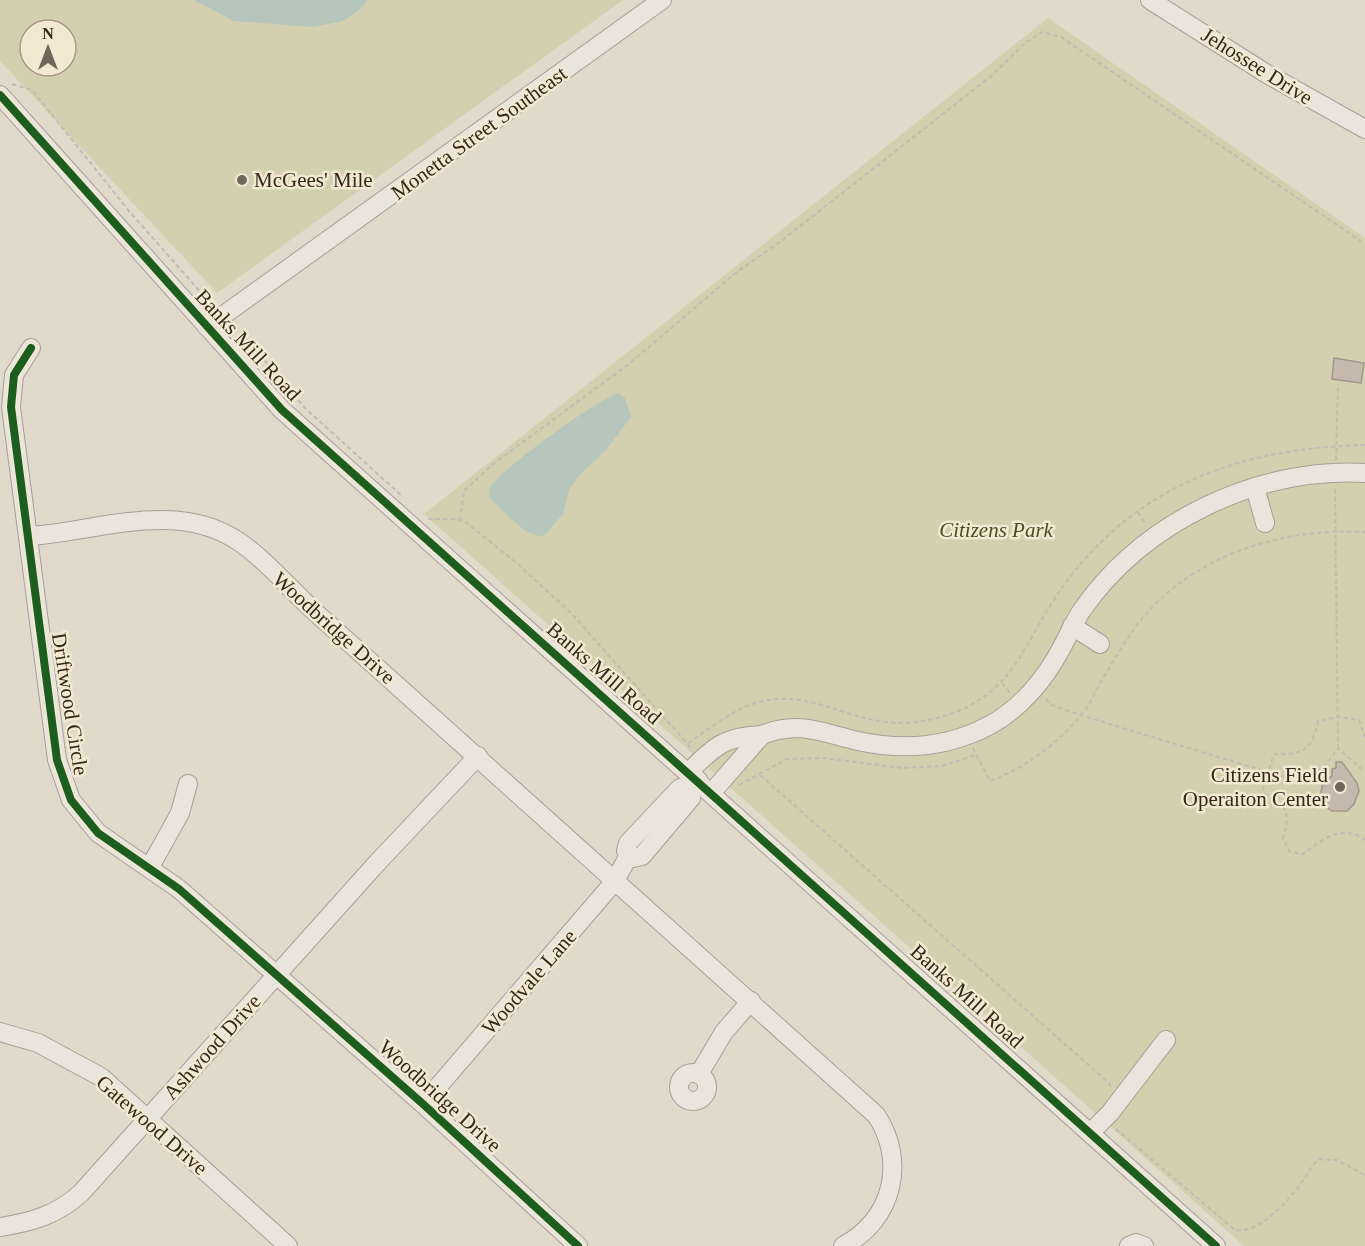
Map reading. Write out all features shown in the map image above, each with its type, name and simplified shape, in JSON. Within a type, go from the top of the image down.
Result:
[{"type":"street","name":"Monetta Street Southeast","points":[[207,327],[662,0]]},
{"type":"street","name":"Jehossee Drive","points":[[1150,0],[1267,74],[1365,129]]},
{"type":"street","name":"Banks Mill Road","points":[[3,91],[207,327],[282,410],[701,779],[1216,1246]]},
{"type":"street","name":"Driftwood Circle","points":[[31,348],[14,375],[10,396],[51,714],[63,781],[79,812],[98,833],[150,867],[277,975]]},
{"type":"street","points":[[701,779],[733,738],[762,735],[786,727],[808,727],[859,741],[897,746],[933,745],[968,736],[1005,715],[1033,689],[1055,659],[1072,626],[1105,580],[1154,538],[1192,513],[1255,487],[1311,475],[1365,473]]},
{"type":"street","points":[[1255,487],[1265,523]]},
{"type":"street","name":"Woodbridge Drive","points":[[28,536],[164,520],[197,523],[224,533],[248,549],[315,612],[867,1105],[888,1135],[894,1168],[887,1199],[867,1228],[843,1246]]},
{"type":"street","points":[[1072,626],[1100,644]]},
{"type":"street","points":[[701,779],[762,735]]},
{"type":"street","name":"Ashwood Drive","points":[[0,1227],[38,1220],[72,1202],[377,863],[478,756]]},
{"type":"street","name":"Woodvale Lane","points":[[423,1104],[615,881],[629,855],[626,851],[628,843],[680,788],[701,779]]},
{"type":"street","points":[[150,867],[180,813],[189,784]]},
{"type":"street","name":"Woodbridge Drive","points":[[277,975],[423,1104],[578,1246]]},
{"type":"street","points":[[699,1074],[724,1032],[751,1001]]},
{"type":"street","name":"Gatewood Drive","points":[[0,1032],[38,1043],[83,1066],[117,1091],[288,1246]]},
{"type":"street","points":[[1091,1132],[1110,1113],[1166,1040]]},
{"type":"street","points":[[1129,1246],[1136,1242],[1144,1246]]},
{"type":"path","points":[[460,520],[464,491],[493,464],[629,364],[738,271],[780,242],[990,77],[1025,43],[1042,32],[1050,32],[1071,43],[1365,244]]},
{"type":"path","points":[[3,91],[12,84],[32,90],[129,211],[305,408],[405,498]]},
{"type":"path","points":[[688,743],[737,711],[762,701],[810,700],[887,723],[940,718],[957,711],[1002,683],[1018,663],[1052,603],[1095,549],[1115,528],[1164,494],[1212,470],[1264,454],[1300,448],[1365,445]]},
{"type":"path","points":[[420,512],[428,519],[460,520],[467,523],[519,565],[572,614],[688,743],[701,779],[727,789],[743,784],[787,759],[824,758],[902,768],[942,766],[976,755]]},
{"type":"path","points":[[957,711],[990,781],[996,779],[1035,758],[1080,715],[1135,627],[1171,590],[1215,562],[1265,541],[1300,533],[1335,530],[1365,532]]},
{"type":"path","points":[[1033,689],[1052,705],[1080,715],[1268,771],[1300,777],[1315,774],[1338,748],[1336,541]]},
{"type":"path","points":[[1365,738],[1359,720],[1338,717],[1318,721],[1314,739],[1300,752],[1274,754],[1264,793],[1285,810],[1288,818],[1283,839],[1290,852],[1303,854],[1325,837],[1337,833],[1349,833],[1365,840]]},
{"type":"path","points":[[1338,748],[1365,772]]},
{"type":"path","points":[[759,774],[1109,1083],[1114,1095],[1110,1113],[1113,1126],[1235,1230],[1248,1230],[1256,1226],[1289,1199],[1319,1160],[1337,1160],[1365,1176]]},
{"type":"green space","name":"McGees' Mile","points":[[0,0],[623,0],[217,293],[0,61]]},
{"type":"green space","name":"Citizens Park","points":[[1048,18],[1365,238],[1365,1246],[1244,1246],[424,514]]},
{"type":"shaded area","points":[[194,0],[367,0],[362,8],[343,21],[313,27],[234,21]]},
{"type":"shaded area","points":[[618,393],[625,398],[631,417],[606,450],[579,476],[569,490],[563,514],[544,536],[529,533],[489,498],[492,485],[517,461],[574,419]]},
{"type":"building","points":[[1334,358],[1364,363],[1361,383],[1332,379]]},
{"type":"building","name":"Citizens Field Operaiton Center","points":[[1336,762],[1342,762],[1357,783],[1359,791],[1354,804],[1347,811],[1332,811],[1324,805],[1321,792],[1323,782],[1332,776],[1332,769],[1336,768]]},
{"type":"cycle path","points":[[0,95],[282,410],[1216,1246]]},
{"type":"cycle path","points":[[31,348],[14,375],[11,407],[57,760],[71,800],[98,833],[179,889],[423,1104],[578,1246]]},
{"type":"place","name":"McGees' Mile","points":[[242,180]]},
{"type":"place","name":"Citizens Field Operaiton Center","points":[[1340,787]]}]
